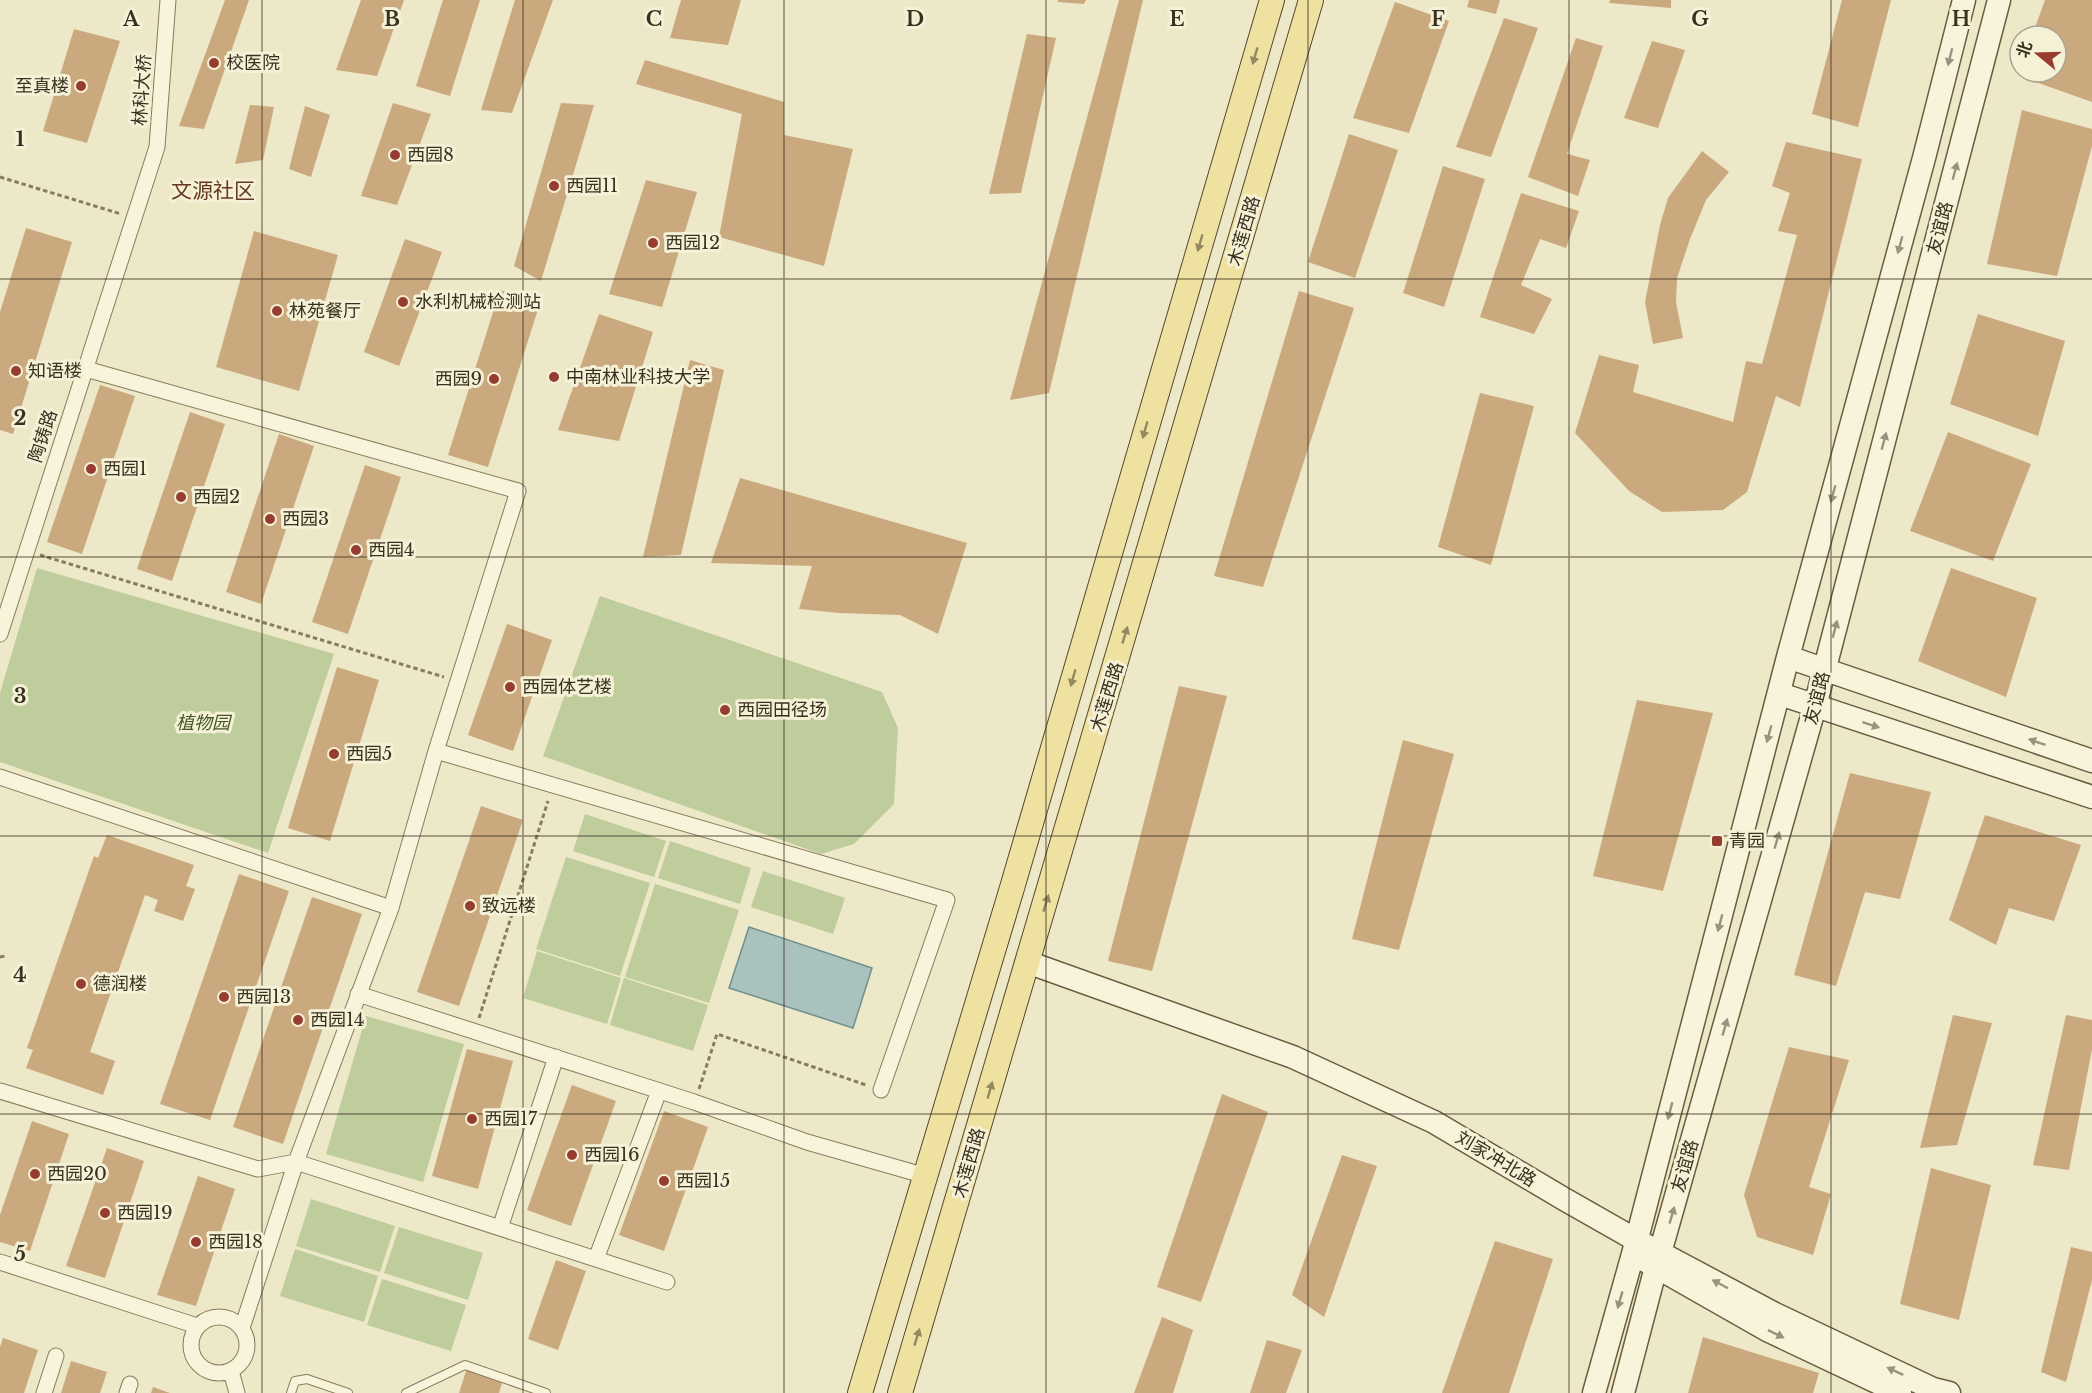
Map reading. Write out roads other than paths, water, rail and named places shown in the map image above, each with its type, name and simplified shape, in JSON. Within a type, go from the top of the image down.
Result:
[{"type":"main road","name":"木莲西路","points":[[861,1393],[1272,0]]},
{"type":"main road","name":"木莲西路","points":[[900,1393],[1311,0]]},
{"type":"main road","name":"友谊路","points":[[1594,1393],[1635,1247],[1788,657],[1921,170],[1964,0]]},
{"type":"main road","name":"友谊路","points":[[1623,1393],[1825,669],[1999,0]]},
{"type":"main road","points":[[1788,657],[2092,761]]},
{"type":"main road","points":[[1780,694],[2092,798]]},
{"type":"main road","name":"刘家冲北路","points":[[1026,966],[1287,1065],[1434,1136],[1659,1260],[1933,1389],[1949,1393]]},
{"type":"main road","name":"刘家冲北路","points":[[1659,1260],[1767,1330],[1900,1393]]},
{"type":"street","name":"林科大桥","points":[[157,147],[168,0]]},
{"type":"street","name":"陶铸路","points":[[0,634],[157,147]]},
{"type":"street","points":[[86,369],[518,491],[436,751],[391,908],[296,1162],[242,1328]]},
{"type":"street","points":[[436,751],[946,900],[881,1090]]},
{"type":"street","points":[[0,777],[391,908]]},
{"type":"street","points":[[358,994],[694,1102],[807,1143],[926,1176]]},
{"type":"street","points":[[500,1228],[555,1058]]},
{"type":"street","points":[[0,1091],[258,1169],[296,1162],[667,1282]]},
{"type":"street","points":[[596,1259],[659,1091]]},
{"type":"street","points":[[0,1262],[197,1326]]},
{"type":"street","points":[[215,1317],[225,1317],[235,1321],[242,1328],[247,1347],[239,1365],[222,1374],[204,1370],[192,1355],[190,1346],[197,1326],[215,1317]]},
{"type":"street","points":[[44,1393],[56,1356]]},
{"type":"street","points":[[231,1371],[237,1393]]},
{"type":"lane","points":[[406,1393],[465,1365],[546,1393]]},
{"type":"lane","points":[[291,1393],[296,1381],[307,1379],[348,1393]]},
{"type":"water","points":[[749,927],[872,968],[853,1028],[729,988]]},
{"type":"place","name":"校医院","points":[[214,63]]},
{"type":"place","name":"至真楼","points":[[81,86]]},
{"type":"place","name":"西园8","points":[[395,155]]},
{"type":"place","name":"西园11","points":[[554,186]]},
{"type":"place","name":"西园12","points":[[653,243]]},
{"type":"place","name":"水利机械检测站","points":[[403,302]]},
{"type":"place","name":"林苑餐厅","points":[[277,311]]},
{"type":"place","name":"知语楼","points":[[16,371]]},
{"type":"place","name":"中南林业科技大学","points":[[554,377]]},
{"type":"place","name":"西园9","points":[[494,379]]},
{"type":"place","name":"西园1","points":[[91,469]]},
{"type":"place","name":"西园2","points":[[181,497]]},
{"type":"place","name":"西园3","points":[[270,519]]},
{"type":"place","name":"西园4","points":[[356,550]]},
{"type":"place","name":"西园体艺楼","points":[[510,687]]},
{"type":"place","name":"西园田径场","points":[[725,710]]},
{"type":"place","name":"西园5","points":[[334,754]]},
{"type":"place","name":"青园","points":[[1717,841]]},
{"type":"place","name":"致远楼","points":[[470,906]]},
{"type":"place","name":"德润楼","points":[[81,984]]},
{"type":"place","name":"西园13","points":[[224,997]]},
{"type":"place","name":"西园14","points":[[298,1020]]},
{"type":"place","name":"西园17","points":[[472,1119]]},
{"type":"place","name":"西园16","points":[[572,1155]]},
{"type":"place","name":"西园20","points":[[35,1174]]},
{"type":"place","name":"西园15","points":[[664,1181]]},
{"type":"place","name":"西园19","points":[[105,1213]]},
{"type":"place","name":"西园18","points":[[196,1242]]},
{"type":"district","name":"文源社区","points":[[213,191]]},
{"type":"park label","name":"植物园","points":[[203,723]]}]
